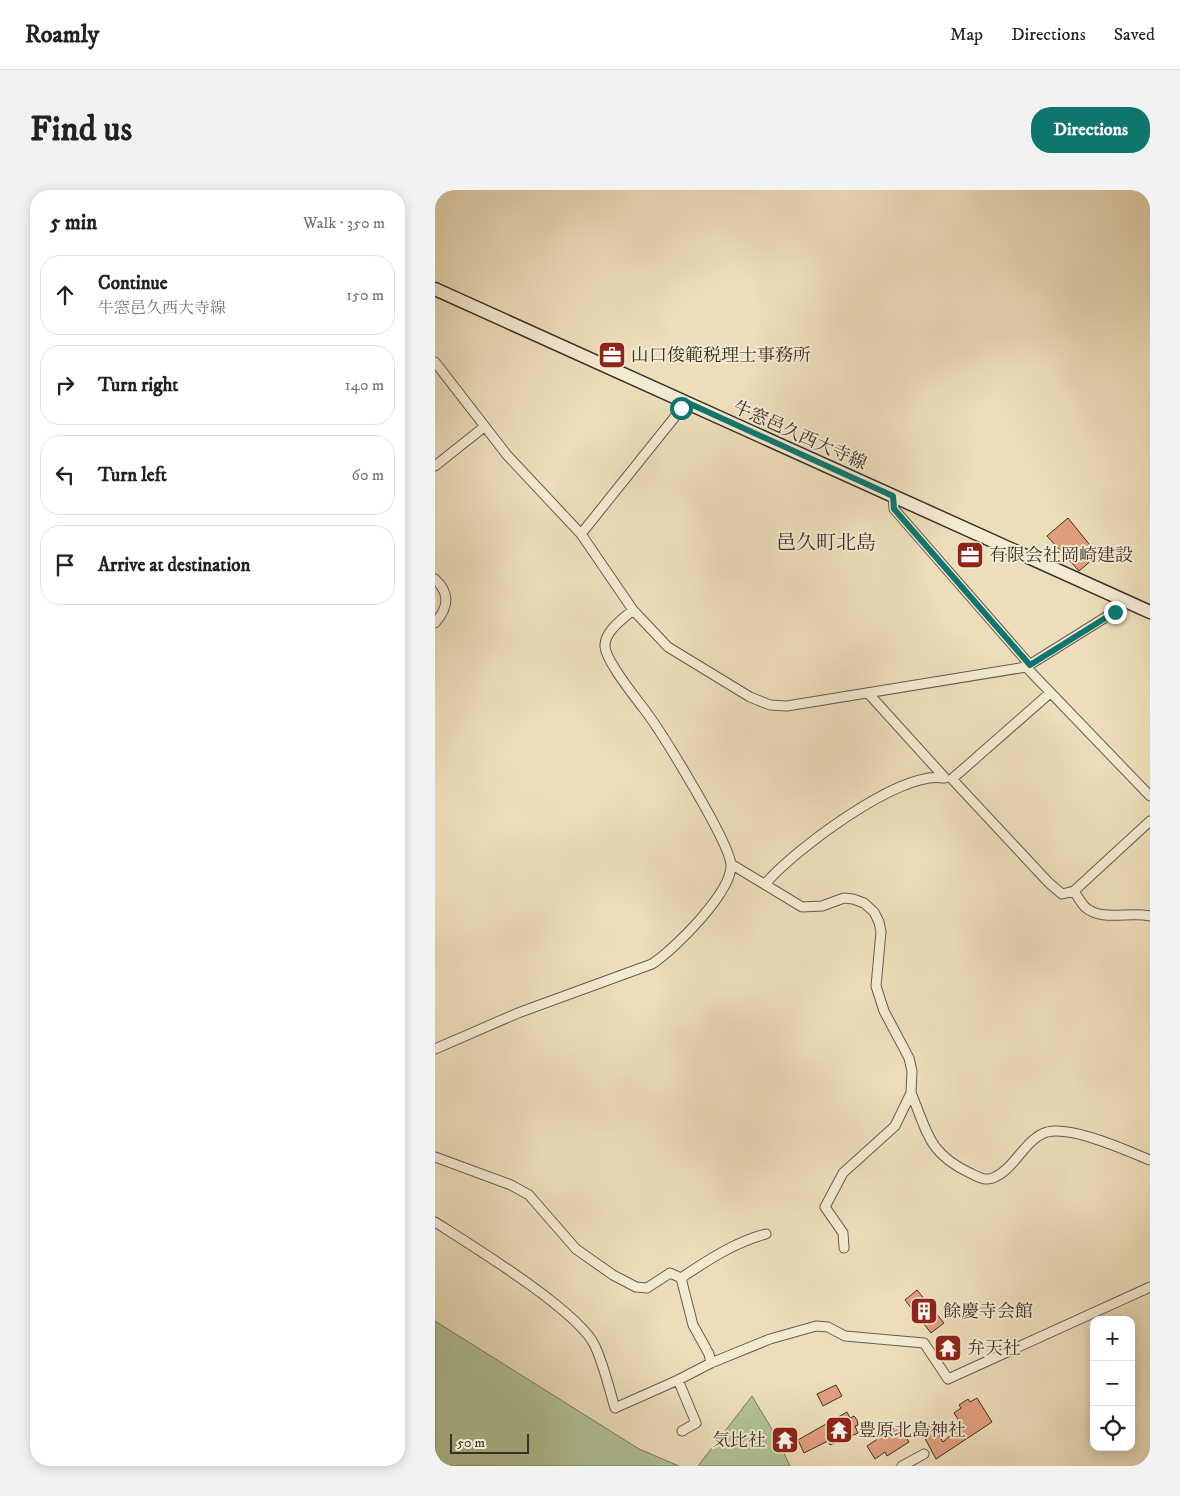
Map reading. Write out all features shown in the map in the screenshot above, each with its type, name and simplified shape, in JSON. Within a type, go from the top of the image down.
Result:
[{"type":"main road","name":"牛窓邑久西大寺線","points":[[435,289],[1150,612]]},
{"type":"street","points":[[435,362],[484,427],[581,534],[633,610],[668,646],[687,660],[750,697],[770,705],[787,706],[1028,666],[1115,612],[1125,601]]},
{"type":"street","points":[[581,534],[686,402]]},
{"type":"street","points":[[435,466],[484,427]]},
{"type":"street","points":[[893,496],[894,509],[1050,693],[1150,796]]},
{"type":"street","points":[[435,579],[445,588],[446,599],[441,615],[435,622]]},
{"type":"street","points":[[633,610],[609,633],[605,643],[605,650],[626,686],[647,712],[687,776],[731,864],[802,907],[823,906],[844,898],[864,903],[874,912],[881,932],[876,986],[884,1011],[909,1058],[912,1071],[911,1093],[895,1126],[843,1173],[825,1207],[843,1234],[844,1248]]},
{"type":"street","points":[[868,692],[948,779],[1062,894],[1073,891],[1150,820]]},
{"type":"street","points":[[765,884],[791,858],[835,824],[873,802],[925,778],[948,779],[1050,693]]},
{"type":"street","points":[[435,1049],[525,1010],[652,964],[664,956],[709,908],[726,884],[731,864]]},
{"type":"street","points":[[1073,891],[1086,908],[1107,915],[1141,914],[1150,916]]},
{"type":"street","points":[[911,1093],[934,1148],[955,1166],[983,1179],[995,1177],[1036,1138],[1047,1132],[1086,1136],[1150,1160]]},
{"type":"street","points":[[435,1157],[511,1185],[529,1195],[576,1249],[613,1275],[636,1287],[647,1288],[670,1274],[681,1278]]},
{"type":"street","points":[[435,1222],[492,1258],[553,1304],[581,1328],[595,1345],[615,1408],[711,1363],[770,1339],[816,1326],[853,1337],[924,1343],[947,1379],[1150,1287]]},
{"type":"street","points":[[681,1278],[717,1254],[752,1238],[767,1234]]},
{"type":"street","points":[[681,1278],[693,1325],[709,1354],[711,1363]]},
{"type":"street","points":[[678,1380],[696,1423],[681,1431]]},
{"type":"street","points":[[902,1466],[924,1454]]},
{"type":"green space","points":[[435,1321],[639,1449],[679,1466],[435,1466]]},
{"type":"green space","points":[[752,1396],[776,1436],[790,1466],[698,1466]]},
{"type":"water","points":[[948,1336],[960,1349],[948,1360],[937,1346]]},
{"type":"building","points":[[1068,518],[1098,555],[1079,571],[1047,536]]},
{"type":"building","name":"餘慶寺会館","points":[[917,1290],[944,1323],[931,1333],[905,1300]]},
{"type":"building","points":[[836,1385],[842,1396],[823,1406],[817,1394]]},
{"type":"building","points":[[977,1398],[992,1422],[936,1459],[921,1431],[933,1424],[943,1442],[962,1425],[954,1413],[961,1408],[959,1405],[968,1399],[970,1402]]},
{"type":"building","name":"豊原北島神社","points":[[847,1412],[850,1418],[854,1416],[857,1420],[858,1425],[855,1426],[858,1433],[830,1445],[828,1441],[804,1453],[798,1440]]},
{"type":"building","points":[[898,1425],[909,1442],[887,1456],[885,1452],[875,1459],[867,1446]]},
{"type":"place","name":"山口俊範税理士事務所","points":[[612,355]]},
{"type":"place","name":"有限会社岡崎建設","points":[[970,555]]},
{"type":"place","name":"餘慶寺会館","points":[[924,1311]]},
{"type":"place","name":"弁天社","points":[[948,1348]]},
{"type":"place","name":"豊原北島神社","points":[[839,1430]]},
{"type":"place","name":"気比社","points":[[785,1440]]},
{"type":"district","name":"邑久町北島","points":[[826,542]]},
{"type":"route","points":[[681,408],[686,402],[893,496],[894,509],[1030,665],[1115,612]]}]
